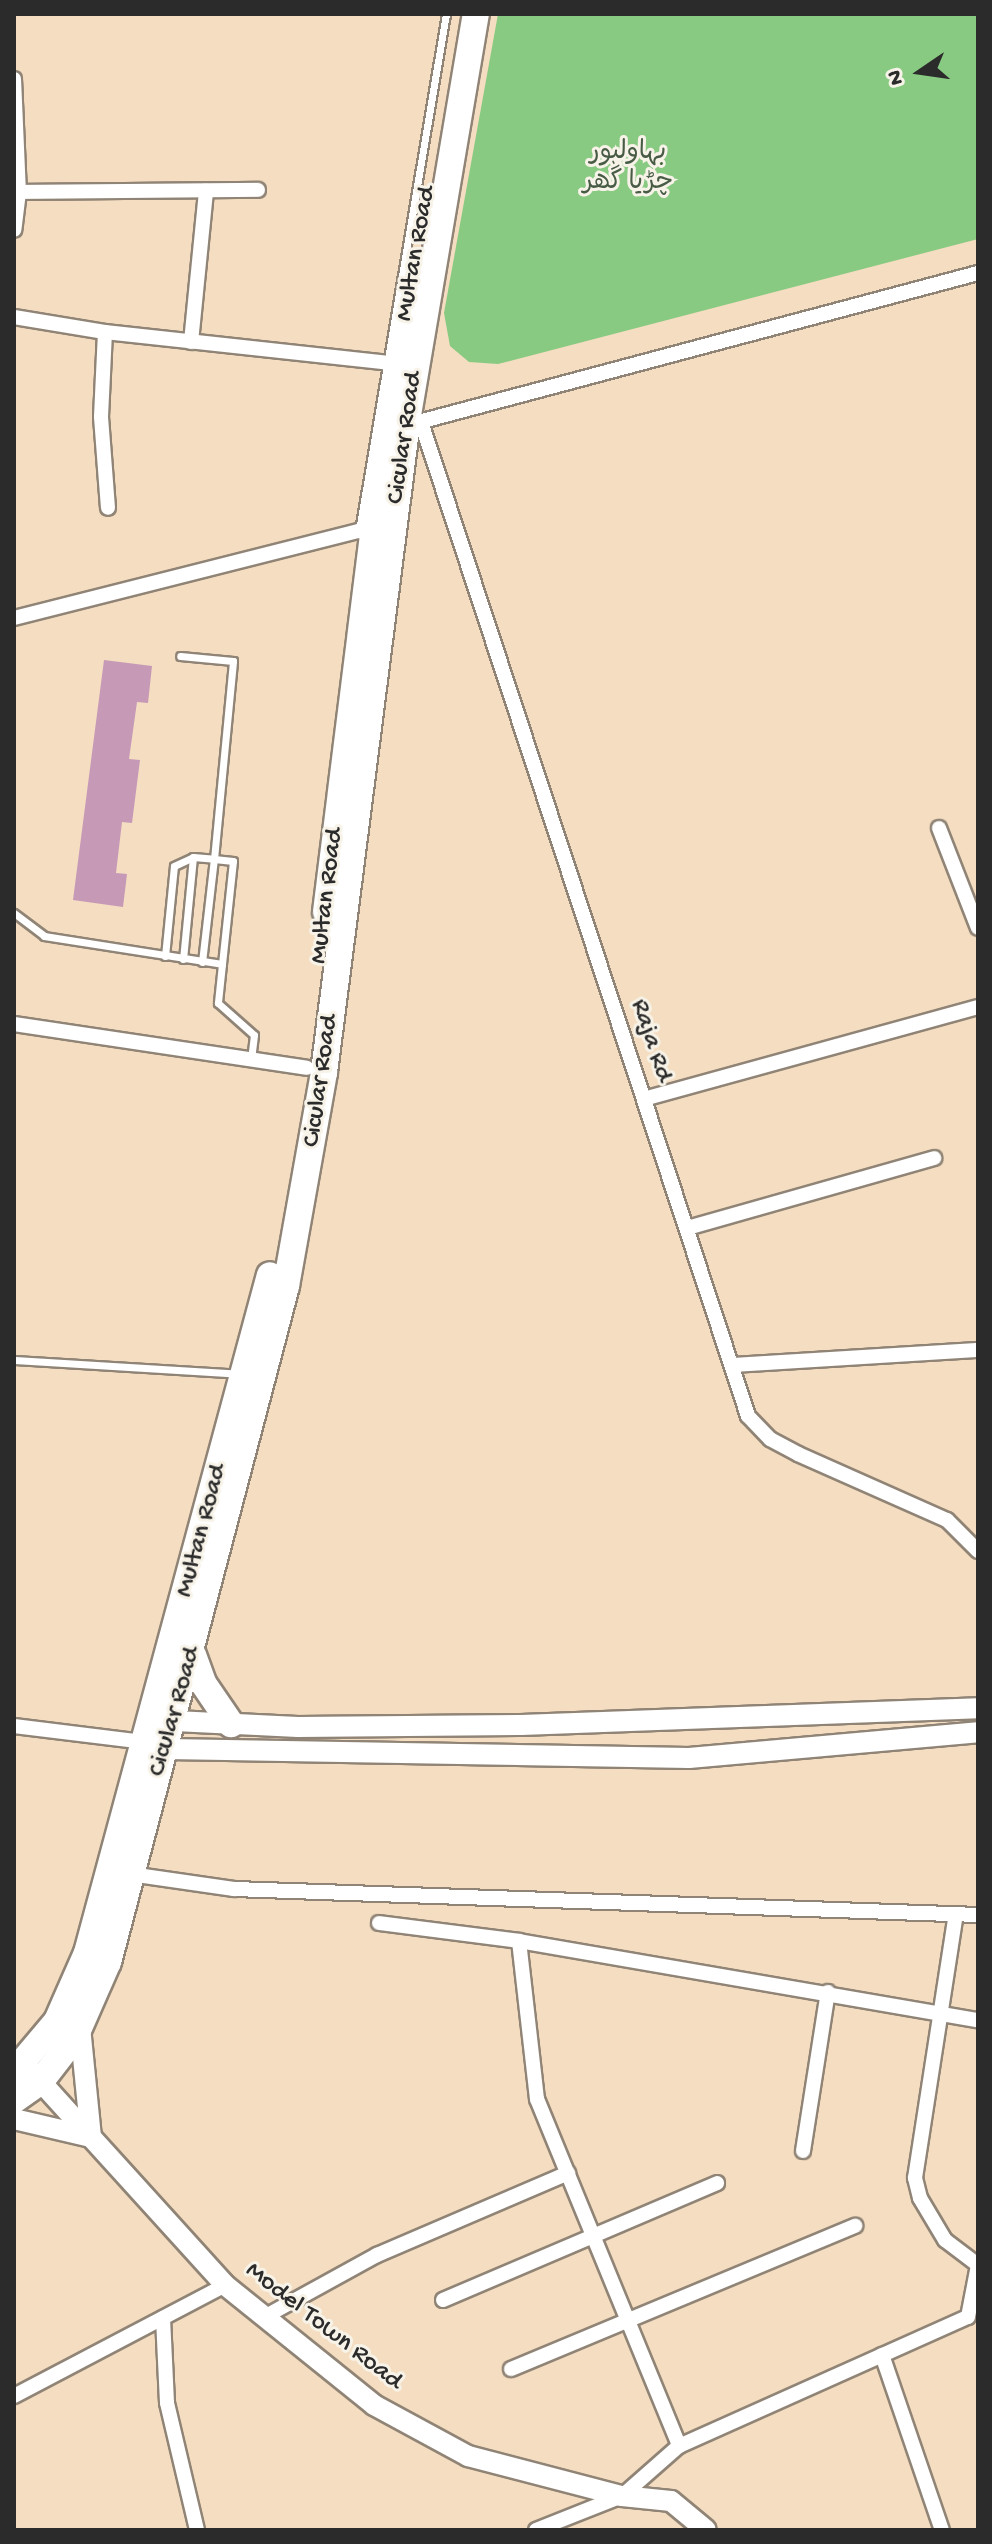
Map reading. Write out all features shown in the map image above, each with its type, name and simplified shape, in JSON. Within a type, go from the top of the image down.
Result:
[{"type":"highway","name":"Multan Road","points":[[406,420],[391,362],[459,14]]},
{"type":"highway","name":"Cicular Road","points":[[14,2100],[26,2073],[80,2027],[108,1962],[130,1874],[156,1745],[175,1721],[193,1655],[320,1102],[374,534],[406,420],[476,14]]},
{"type":"highway","name":"Multan Road","points":[[26,2073],[70,2000],[156,1745],[255,1378],[307,1068],[374,534]]},
{"type":"highway","points":[[193,1655],[203,1683],[231,1724]]},
{"type":"main road","points":[[175,1721],[521,1725],[978,1708]]},
{"type":"main road","points":[[156,1745],[689,1758],[978,1732]]},
{"type":"main road","points":[[14,2119],[91,2137],[80,2027]]},
{"type":"main road","name":"Model Town Road","points":[[26,2073],[91,2137],[225,2285],[374,2405],[468,2456],[622,2496],[671,2501],[706,2530]]},
{"type":"street","points":[[14,79],[19,192],[14,230]]},
{"type":"street","points":[[19,192],[258,190]]},
{"type":"street","points":[[191,342],[206,191]]},
{"type":"street","points":[[406,420],[978,273]]},
{"type":"street","points":[[14,317],[105,332],[391,362]]},
{"type":"street","points":[[105,332],[101,417],[108,508]]},
{"type":"street","name":"Raja Rd","points":[[406,420],[644,1099],[748,1416],[770,1439],[947,1520],[978,1551]]},
{"type":"street","points":[[14,618],[374,534]]},
{"type":"street","points":[[939,828],[978,928]]},
{"type":"street","points":[[644,1099],[978,1007]]},
{"type":"street","points":[[14,1024],[307,1068]]},
{"type":"street","points":[[687,1228],[934,1158]]},
{"type":"street","points":[[732,1365],[978,1350]]},
{"type":"street","points":[[14,1726],[156,1745]]},
{"type":"street","points":[[130,1874],[234,1889],[978,1915]]},
{"type":"street","points":[[536,2530],[622,2496],[679,2446],[968,2317],[978,2265],[945,2240],[920,2198],[915,2178],[956,1914]]},
{"type":"street","points":[[379,1923],[519,1941],[978,2020]]},
{"type":"street","points":[[519,1941],[537,2099],[679,2446]]},
{"type":"street","points":[[803,2151],[828,1992]]},
{"type":"street","points":[[266,2316],[377,2255],[568,2173]]},
{"type":"street","points":[[443,2300],[717,2183]]},
{"type":"street","points":[[511,2369],[627,2317],[855,2226]]},
{"type":"street","points":[[14,2396],[225,2285]]},
{"type":"street","points":[[163,2318],[167,2403],[197,2530]]},
{"type":"street","points":[[882,2355],[942,2530]]},
{"type":"lane","points":[[374,534],[391,362],[446,14]]},
{"type":"lane","points":[[180,656],[233,661],[202,962]]},
{"type":"lane","points":[[183,959],[193,857]]},
{"type":"lane","points":[[165,956],[174,866],[193,857],[233,861],[218,1003],[254,1035],[251,1059]]},
{"type":"lane","points":[[14,913],[44,936],[222,964]]},
{"type":"lane","points":[[14,1360],[255,1378]]},
{"type":"green space","name":"بہاولپور چڑیا گھر","points":[[498,14],[978,14],[978,239],[498,364],[469,362],[450,346],[444,313]]},
{"type":"building","points":[[104,660],[152,666],[148,703],[137,702],[129,759],[140,760],[132,823],[122,822],[116,873],[127,874],[123,907],[73,900]]}]
